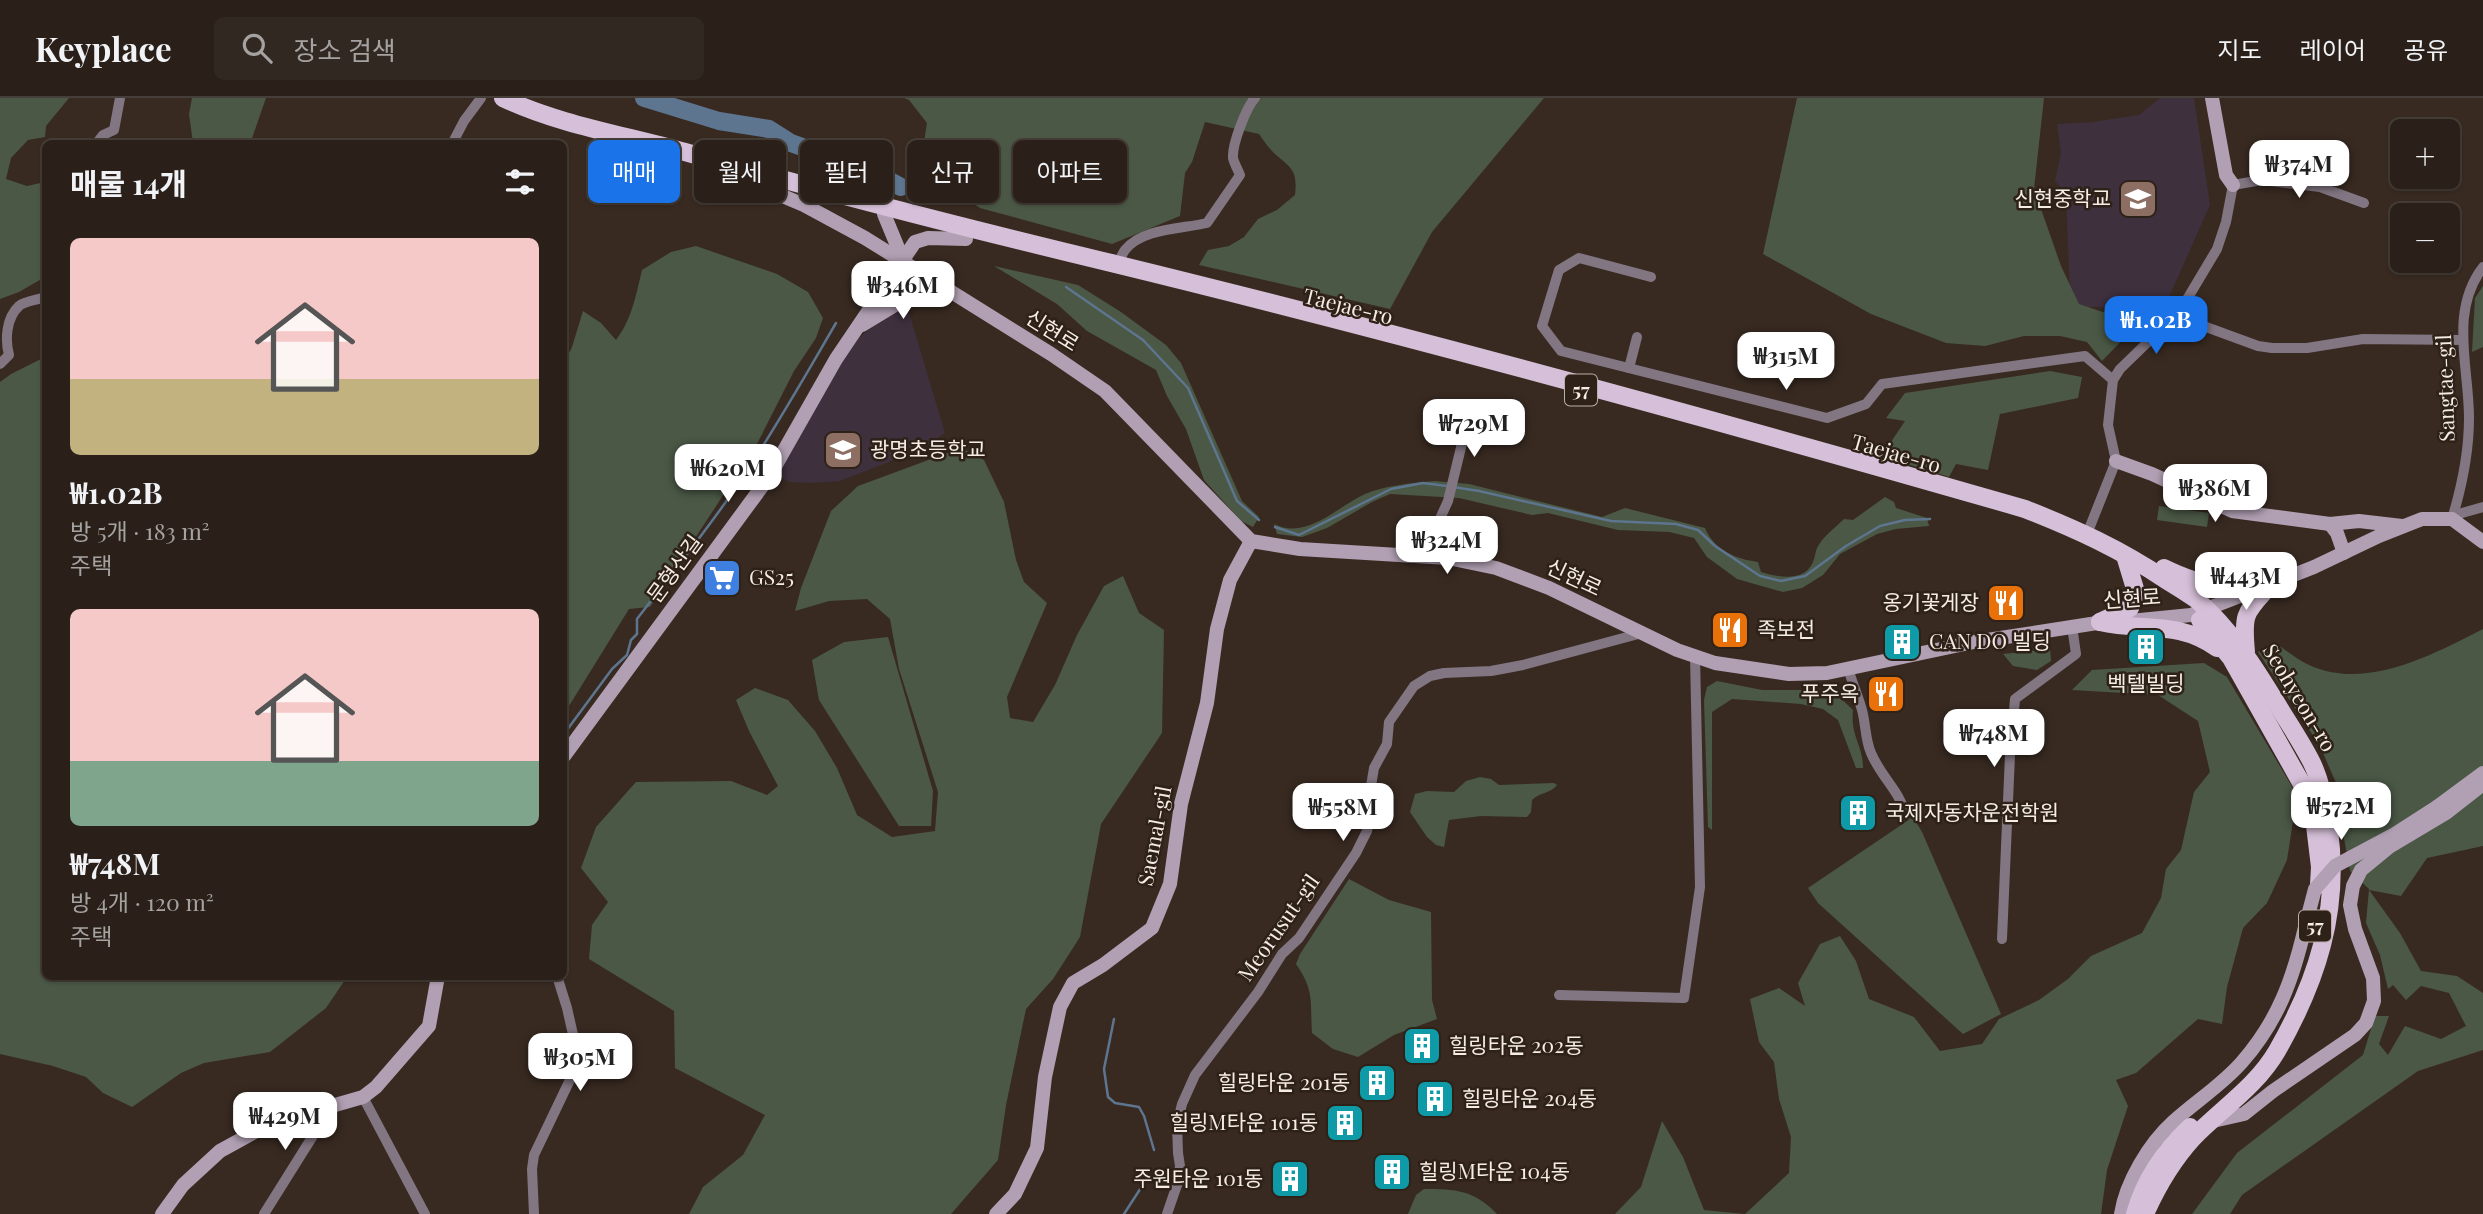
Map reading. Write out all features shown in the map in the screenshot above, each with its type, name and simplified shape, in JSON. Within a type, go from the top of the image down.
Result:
[{"type":"main road","name":"Taejae-ro","points":[[493,98],[523,112],[694,160]]},
{"type":"main road","name":"Taejae-ro","points":[[503,98],[524,108],[588,127],[885,210],[966,239],[1115,272],[1660,410],[2042,521],[2124,553]]},
{"type":"main road","points":[[2212,98],[2226,175],[2234,185]]},
{"type":"main road","name":"Taejae-ro","points":[[786,185],[1117,265],[1637,398],[2025,509],[2086,533],[2124,553],[2179,593]]},
{"type":"main road","name":"신현로","points":[[786,197],[904,262],[1105,391],[1251,541],[1300,549],[1448,558],[1496,568],[1549,588],[1677,650],[1716,663],[1789,674],[1827,673],[1974,642],[2072,626],[2180,617],[2200,612],[2314,567],[2422,519],[2452,519]]},
{"type":"main road","points":[[885,210],[904,262]]},
{"type":"main road","name":"문형산길","points":[[567,752],[769,477],[855,330],[904,262],[915,242],[928,237],[966,239]]},
{"type":"main road","points":[[855,330],[923,288],[943,287]]},
{"type":"main road","points":[[2116,461],[2152,474],[2232,511],[2330,524],[2360,521],[2404,526]]},
{"type":"main road","points":[[2025,509],[2047,513],[2089,529],[2124,553],[2203,584],[2232,587],[2273,582]]},
{"type":"main road","points":[[2452,519],[2483,542]]},
{"type":"main road","points":[[2330,524],[2337,533],[2344,553]]},
{"type":"main road","name":"Saemal-gil","points":[[996,1214],[1015,1194],[1037,1148],[1045,1077],[1060,1007],[1073,983],[1103,965],[1152,928],[1170,884],[1181,804],[1207,703],[1217,629],[1230,580],[1251,541]]},
{"type":"main road","points":[[2100,622],[2130,608],[2136,592],[2124,553]]},
{"type":"main road","points":[[2100,622],[2185,631],[2238,655],[2246,616],[2252,605],[2273,582]]},
{"type":"main road","name":"Seohyeon-ro","points":[[2146,1214],[2172,1164],[2195,1136],[2254,1083],[2275,1055],[2302,1007],[2320,959],[2331,902],[2332,854],[2327,809],[2312,764],[2238,655],[2200,612],[2179,593]]},
{"type":"main road","name":"Seohyeon-ro","points":[[2135,1214],[2140,1195],[2168,1148],[2232,1088],[2267,1049],[2295,998],[2312,944],[2320,867],[2313,809],[2238,655]]},
{"type":"main road","points":[[2121,1214],[2123,1199],[2139,1165],[2172,1123],[2203,1100],[2241,1063],[2270,1027],[2294,973],[2315,890],[2335,866],[2395,834],[2483,773]]},
{"type":"main road","points":[[2213,1121],[2244,1114],[2355,1035],[2366,1023],[2374,1001],[2372,978],[2355,929],[2350,905],[2353,886],[2361,870],[2389,847],[2446,813],[2483,784]]},
{"type":"main road","points":[[162,1214],[183,1185],[220,1152],[269,1124],[363,1097],[376,1087],[429,1026],[437,980]]},
{"type":"street","points":[[99,140],[114,130],[120,98]]},
{"type":"street","points":[[454,140],[481,98]]},
{"type":"street","points":[[1117,265],[1125,250],[1136,241],[1156,232],[1207,223],[1240,175],[1233,158],[1250,103],[1255,98]]},
{"type":"street","points":[[2089,529],[2116,461],[2108,425],[2113,380],[2120,369],[2180,311],[2217,249],[2234,185],[2262,180],[2320,187],[2364,203]]},
{"type":"street","points":[[1651,276],[1579,258],[1559,270],[1542,326],[1561,351],[1827,418],[1866,404],[1882,384],[2085,356],[2113,380]]},
{"type":"street","name":"Sangtae-gil","points":[[2452,519],[2467,453],[2469,418],[2463,309],[2475,278],[2483,267]]},
{"type":"street","points":[[0,364],[9,355],[6,332],[16,309],[21,304],[42,298]]},
{"type":"street","points":[[2180,311],[2199,324],[2259,346],[2272,348],[2307,348],[2363,339],[2463,340]]},
{"type":"street","points":[[1629,368],[1637,337]]},
{"type":"street","points":[[1423,556],[1448,501],[1465,432]]},
{"type":"street","points":[[2452,519],[2483,507]]},
{"type":"street","points":[[2002,939],[2015,699],[2076,654],[2072,626]]},
{"type":"street","name":"Meorusut-gil","points":[[1167,1214],[1178,1182],[1180,1166],[1177,1125],[1182,1104],[1195,1075],[1258,992],[1282,954],[1299,938],[1356,853],[1367,831],[1372,810],[1371,786],[1374,768],[1387,744],[1389,722],[1414,686],[1430,676],[1491,671],[1535,663],[1642,633]]},
{"type":"street","points":[[1559,995],[1684,998],[1700,887],[1695,656]]},
{"type":"street","points":[[1848,668],[1863,713],[1870,751],[1877,767],[1901,799],[1906,815]]},
{"type":"street","points":[[534,1214],[534,1155],[579,1061],[558,980]]},
{"type":"street","points":[[363,1097],[425,1214]]},
{"type":"street","points":[[264,1214],[331,1107]]},
{"type":"shaded area","name":"신현중학교","points":[[2160,98],[2194,98],[2210,205],[2169,297],[2158,307],[2074,307],[2070,295],[2066,193],[2055,181],[2061,153],[2057,124],[2139,115]]},
{"type":"shaded area","points":[[905,309],[909,313],[945,433],[922,449],[840,481],[789,482],[778,475],[780,467],[839,364],[859,338],[884,317]]},
{"type":"green space","points":[[0,98],[69,98],[46,126],[45,137],[28,140],[11,158],[6,179],[27,186],[42,183],[42,279],[0,299]]},
{"type":"green space","points":[[192,98],[266,98],[251,140],[193,140],[189,114]]},
{"type":"green space","points":[[904,98],[1544,98],[1432,232],[1390,309],[1199,265],[1208,250],[1229,246],[1244,237],[1258,219],[1277,210],[1295,195],[1292,169],[1271,150],[1259,134],[1205,122],[1192,162],[1185,173],[1180,216],[1112,244],[980,208],[973,203],[999,203],[999,140],[924,140],[927,123],[909,100]]},
{"type":"green space","points":[[1797,98],[2044,98],[2034,189],[2061,266],[2079,304],[2138,324],[2102,361],[2087,342],[2060,336],[2024,336],[1985,346],[1946,343],[1871,314],[1763,254]]},
{"type":"green space","points":[[696,246],[777,274],[808,292],[823,318],[816,338],[794,371],[758,442],[650,607],[629,609],[567,709],[567,357],[583,311],[601,323],[616,340],[630,315],[642,270],[671,252]]},
{"type":"green space","points":[[994,266],[1078,285],[1166,345],[1181,363],[1242,501],[1259,517],[1253,527],[1241,521],[1204,480],[1186,429],[1156,370],[1087,331],[1057,304]]},
{"type":"green space","points":[[2483,286],[2483,347],[2472,352],[2475,298]]},
{"type":"green space","points":[[42,358],[42,980],[345,980],[326,1008],[270,1052],[204,1063],[181,1073],[132,1107],[103,1093],[86,1077],[53,1066],[0,1054],[0,382]]},
{"type":"green space","points":[[2050,371],[2082,377],[2078,398],[2000,414],[1988,470],[1956,464],[1949,477],[1891,459],[1891,442],[1905,421],[1886,418],[1905,393]]},
{"type":"green space","points":[[961,448],[984,460],[1004,502],[1016,560],[1024,582],[1047,603],[1007,697],[1010,718],[1033,722],[1055,685],[1077,635],[1104,586],[1123,576],[1139,613],[1164,630],[1162,733],[1101,824],[1080,937],[1053,979],[1026,1009],[1006,1105],[998,1160],[951,1214],[689,1214],[703,1187],[743,1155],[765,1115],[675,1068],[674,1011],[589,959],[592,925],[608,902],[581,868],[596,827],[636,782],[731,781],[767,795],[778,786],[736,700],[755,688],[788,700],[815,731],[837,768],[857,815],[892,837],[935,831],[938,792],[899,669],[890,619],[867,599],[829,601],[795,611],[801,588],[831,511],[858,486]]},
{"type":"green space","points":[[1435,481],[1469,484],[1602,517],[1625,508],[1705,528],[1720,548],[1742,559],[1758,562],[1761,572],[1789,577],[1808,570],[1822,540],[1844,519],[1853,520],[1885,497],[1894,502],[1896,508],[1927,518],[1929,526],[1877,534],[1840,554],[1823,575],[1802,588],[1783,592],[1737,579],[1707,557],[1694,538],[1669,532],[1618,530],[1548,513],[1532,515],[1459,498],[1390,494],[1327,528],[1302,537],[1277,534],[1274,524],[1286,528],[1310,525],[1373,491]]},
{"type":"green space","points":[[2159,506],[2209,513],[2207,527],[2157,520]]},
{"type":"green space","points":[[2483,629],[2483,846],[2427,858],[2401,896],[2369,890],[2400,933],[2421,971],[2457,976],[2483,993],[2483,1050],[2418,1071],[2242,1195],[2230,1214],[2192,1214],[2237,1153],[2363,1055],[2375,1016],[2389,1016],[2379,1044],[2388,1055],[2405,1026],[2441,1039],[2466,1026],[2449,993],[2421,986],[2406,1000],[2393,985],[2388,989],[2380,955],[2366,923],[2369,889],[2350,871],[2343,833],[2343,799],[2320,746],[2258,652],[2277,644],[2305,663],[2331,672],[2376,672],[2421,659]]},
{"type":"green space","points":[[888,637],[933,791],[931,826],[899,826],[819,700],[812,660],[844,642]]},
{"type":"green space","points":[[2050,649],[2051,661],[2037,670],[2013,666],[2003,654]]},
{"type":"green space","points":[[2204,663],[2227,677],[2297,795],[2287,860],[2267,903],[2243,928],[2227,987],[2222,1024],[2198,1019],[2136,1073],[2116,1080],[2128,1106],[2107,1170],[2101,1214],[1745,1214],[1789,1173],[1791,1137],[1779,1099],[1774,1062],[1759,1042],[1750,999],[1779,988],[1805,1006],[1798,983],[1820,944],[1840,936],[1856,961],[1869,999],[1914,1017],[1940,1051],[1982,1044],[1999,1019],[2039,1000],[2068,979],[2091,956],[2142,933],[2161,898],[2166,869],[2181,850],[2194,792],[2210,772],[2198,721],[2158,695],[2072,690],[2092,670]]},
{"type":"green space","points":[[1717,681],[1762,690],[1832,690],[1853,710],[1853,727],[1863,768],[1856,768],[1838,720],[1823,709],[1801,704],[1732,699],[1712,712],[1712,830],[1708,827],[1704,700],[1707,687]]},
{"type":"green space","points":[[1480,777],[1491,779],[1499,785],[1557,785],[1532,800],[1531,812],[1527,817],[1481,816],[1449,820],[1444,847],[1436,845],[1427,837],[1410,812],[1415,794],[1427,791],[1454,792],[1466,781]]},
{"type":"green space","points":[[1913,817],[2001,1014],[1963,1034],[1818,903],[1808,888]]},
{"type":"green space","points":[[1349,879],[1389,900],[1431,912],[1432,1000],[1437,1019],[1394,1035],[1358,1057],[1333,1049],[1312,1033],[1309,990],[1296,964]]},
{"type":"green space","points":[[1662,1121],[1683,1157],[1704,1210],[1745,1214],[1615,1214],[1641,1187]]},
{"type":"green space","points":[[1424,1189],[1464,1192],[1489,1206],[1497,1214],[1408,1214],[1416,1195]]},
{"type":"waterway","points":[[644,98],[719,121],[769,129],[791,143],[875,173],[901,187]]},
{"type":"waterway","points":[[1066,287],[1143,340],[1188,388],[1237,501],[1259,520]]},
{"type":"waterway","points":[[567,730],[612,669],[627,655],[631,640],[637,634],[637,619],[741,480],[836,323]]},
{"type":"waterway","points":[[1275,527],[1299,535],[1391,489],[1423,483],[1447,486]]},
{"type":"waterway","points":[[1453,487],[1611,521],[1676,524],[1698,530],[1715,546],[1760,576],[1781,581],[1805,576],[1846,546],[1880,526],[1905,520],[1930,519]]},
{"type":"waterway","points":[[1114,1019],[1104,1069],[1108,1097],[1115,1103],[1139,1107],[1154,1150]]},
{"type":"waterway","points":[[1124,1214],[1146,1180]]},
{"type":"place","name":"신현중학교","points":[[2138,199]]},
{"type":"place","name":"광명초등학교","points":[[843,450]]},
{"type":"place","name":"GS25","points":[[722,578]]},
{"type":"place","name":"옹기꽃게장","points":[[2006,603]]},
{"type":"place","name":"족보전","points":[[1730,630]]},
{"type":"place","name":"CAN DO 빌딩","points":[[1902,642]]},
{"type":"place","name":"벡텔빌딩","points":[[2146,647]]},
{"type":"place","name":"푸주옥","points":[[1886,694]]},
{"type":"place","name":"국제자동차운전학원","points":[[1858,813]]},
{"type":"place","name":"힐링타운 202동","points":[[1422,1046]]},
{"type":"place","name":"힐링타운 201동","points":[[1377,1083]]},
{"type":"place","name":"힐링타운 204동","points":[[1435,1099]]},
{"type":"place","name":"힐링M타운 101동","points":[[1345,1123]]},
{"type":"place","name":"힐링M타운 104동","points":[[1392,1172]]},
{"type":"place","name":"주원타운 101동","points":[[1290,1179]]}]
